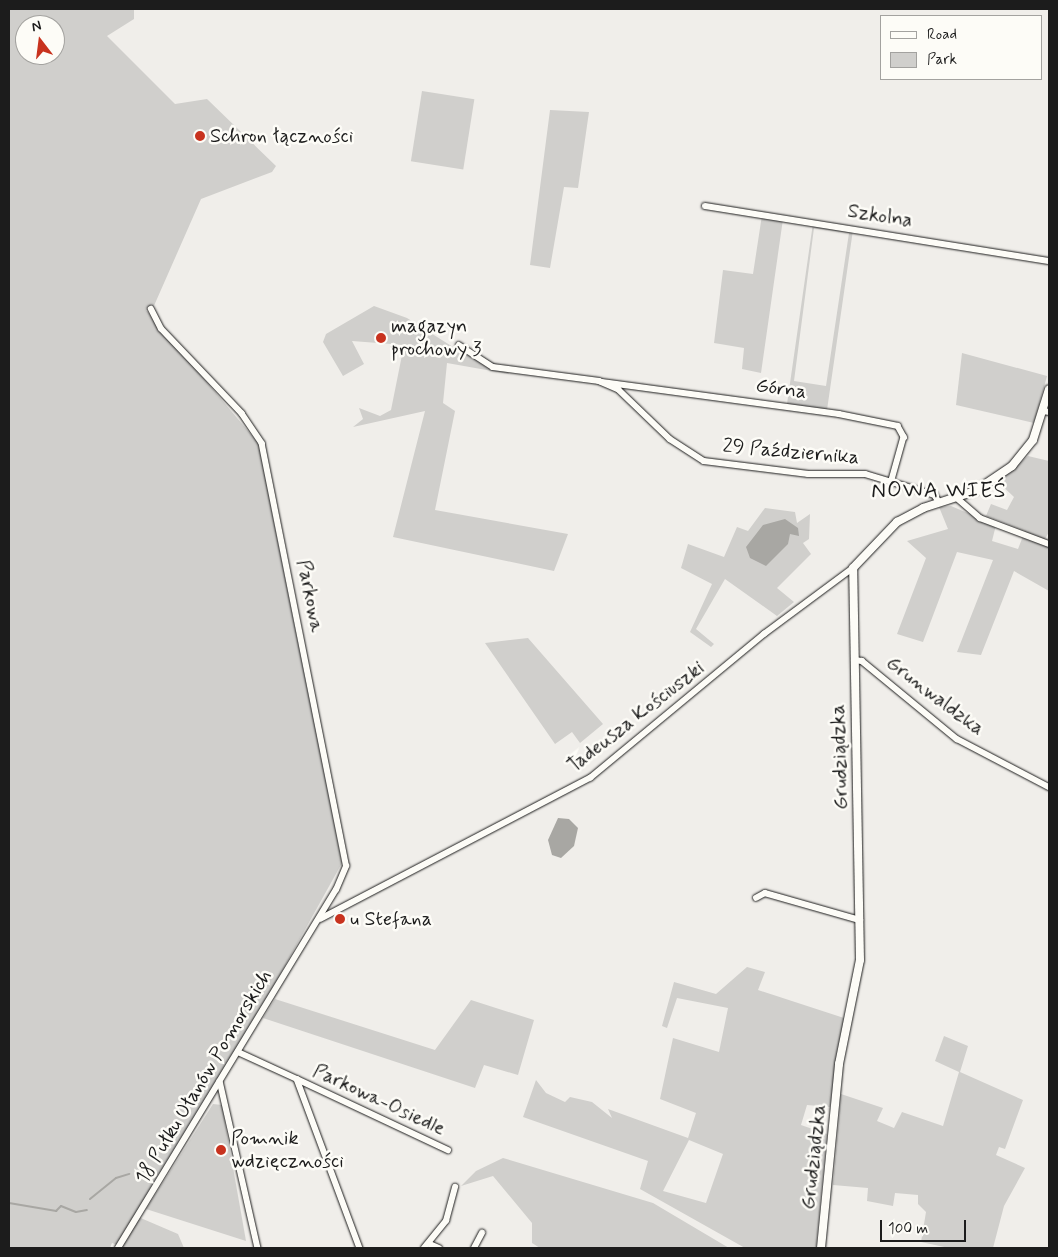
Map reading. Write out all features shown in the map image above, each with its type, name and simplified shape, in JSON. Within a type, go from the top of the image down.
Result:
[{"type":"street","name":"Szkolna","points":[[705,206],[1049,260]]},
{"type":"street","name":"Parkowa","points":[[151,309],[161,329],[242,414],[262,444],[345,856],[343,877],[316,922]]},
{"type":"street","name":"29 Października","points":[[459,345],[493,367],[602,382],[630,397],[670,439],[704,460],[892,480],[935,495],[939,502]]},
{"type":"street","name":"Górna","points":[[602,382],[898,426],[904,436],[892,480]]},
{"type":"street","points":[[854,568],[887,529],[939,502],[988,483],[1020,458],[1034,440],[1046,411],[1049,390]]},
{"type":"street","points":[[956,497],[980,518],[1049,544]]},
{"type":"street","name":"Tadeusza Kościuszki","points":[[316,922],[346,902],[590,778],[764,634],[854,568]]},
{"type":"street","name":"Grudziądzka","points":[[821,1248],[839,1064],[860,960],[854,568]]},
{"type":"street","name":"Grunwaldzka","points":[[854,660],[862,661],[957,739],[1049,787]]},
{"type":"street","points":[[756,898],[765,893],[860,920]]},
{"type":"street","name":"18 Pułku Ułanów Pomorskich","points":[[118,1248],[316,922]]},
{"type":"street","name":"Parkowa-Osiedle","points":[[238,1052],[448,1150]]},
{"type":"street","name":"Parkowa-Osiedle","points":[[297,1079],[360,1248]]},
{"type":"street","points":[[220,1081],[258,1248]]},
{"type":"street","points":[[439,1248],[427,1246],[446,1221],[455,1187]]},
{"type":"street","points":[[474,1248],[482,1233]]},
{"type":"green space","points":[[9,9],[134,9],[134,19],[107,36],[175,104],[207,99],[276,166],[272,172],[201,199],[153,308],[146,310],[259,444],[342,863],[257,1016],[136,1216],[178,1234],[184,1248],[125,1248],[112,1243],[110,1248],[9,1248]]},
{"type":"green space","points":[[422,91],[474,99],[463,169],[411,161]]},
{"type":"green space","points":[[550,110],[589,112],[578,188],[564,187],[550,268],[530,265]]},
{"type":"green space","points":[[762,215],[783,219],[761,373],[742,369],[744,348],[714,343],[723,270],[753,274]]},
{"type":"green space","points":[[813,223],[853,230],[827,410],[787,404]],"holes":[[[814,228],[849,233],[826,386],[794,381]]]},
{"type":"green space","points":[[374,306],[407,318],[453,347],[505,367],[509,374],[447,363],[443,403],[455,411],[435,510],[568,534],[554,571],[393,537],[425,411],[353,427],[363,419],[359,408],[380,416],[391,410],[404,345],[352,341],[364,364],[343,376],[323,342],[326,334]]},
{"type":"green space","points":[[962,353],[1047,376],[1034,423],[956,405]]},
{"type":"green space","points":[[1028,456],[1049,461],[1049,532],[1045,539],[1049,542],[1049,591],[1014,571],[981,655],[957,652],[993,560],[957,552],[923,642],[897,634],[926,558],[907,541],[948,529],[939,507],[951,506],[996,525],[992,541],[1018,549],[1025,531],[986,516],[991,504],[1007,510],[1014,497],[997,481]]},
{"type":"green space","points":[[765,508],[795,512],[797,523],[810,514],[809,539],[803,543],[811,554],[777,588],[794,602],[777,616],[725,579],[696,629],[714,644],[711,647],[690,632],[712,584],[681,568],[688,544],[724,557],[737,527],[748,531]]},
{"type":"green space","points":[[528,638],[603,724],[580,743],[572,732],[555,744],[485,643]]},
{"type":"green space","points":[[747,967],[765,972],[758,990],[844,1018],[830,1107],[807,1105],[801,1125],[827,1134],[816,1248],[745,1248],[640,1189],[648,1161],[523,1117],[536,1080],[546,1093],[565,1102],[570,1097],[592,1102],[612,1118],[608,1109],[688,1138],[696,1113],[660,1099],[673,1038],[719,1052],[728,1008],[677,998],[667,1028],[662,1026],[674,982],[716,994]],"holes":[[[689,1140],[723,1154],[706,1203],[663,1191]]]},
{"type":"green space","points":[[275,999],[435,1050],[471,1000],[534,1020],[518,1075],[484,1065],[475,1088],[263,1018]]},
{"type":"green space","points":[[944,1036],[968,1046],[960,1072],[1023,1100],[1005,1149],[999,1147],[996,1155],[1025,1168],[1004,1206],[993,1248],[949,1248],[921,1242],[926,1212],[918,1204],[918,1195],[895,1193],[893,1206],[867,1201],[868,1188],[833,1185],[841,1094],[883,1108],[877,1121],[894,1128],[902,1112],[943,1126],[959,1072],[935,1061]]},
{"type":"green space","points":[[213,1104],[222,1105],[246,1241],[146,1209]]},
{"type":"green space","points":[[503,1158],[653,1203],[729,1248],[540,1248],[532,1243],[532,1223],[493,1176],[461,1186],[476,1171]]},
{"type":"shaded area","points":[[785,519],[798,528],[799,536],[790,534],[788,544],[766,566],[750,558],[746,547],[763,525]]},
{"type":"shaded area","points":[[558,818],[569,819],[578,828],[574,846],[561,858],[552,855],[548,840]]},
{"type":"waterway","points":[[90,1199],[116,1178],[129,1174]]},
{"type":"waterway","points":[[9,1203],[56,1211],[61,1206],[76,1212],[87,1210]]},
{"type":"place","name":"Schron łączności","points":[[200,136]]},
{"type":"place","name":"magazyn prochowy 3","points":[[381,338]]},
{"type":"place","name":"u Stefana","points":[[340,919]]},
{"type":"place","name":"Pomnik wdzięczności","points":[[221,1150]]},
{"type":"district","name":"NOWA WIEŚ","points":[[939,492]]}]
